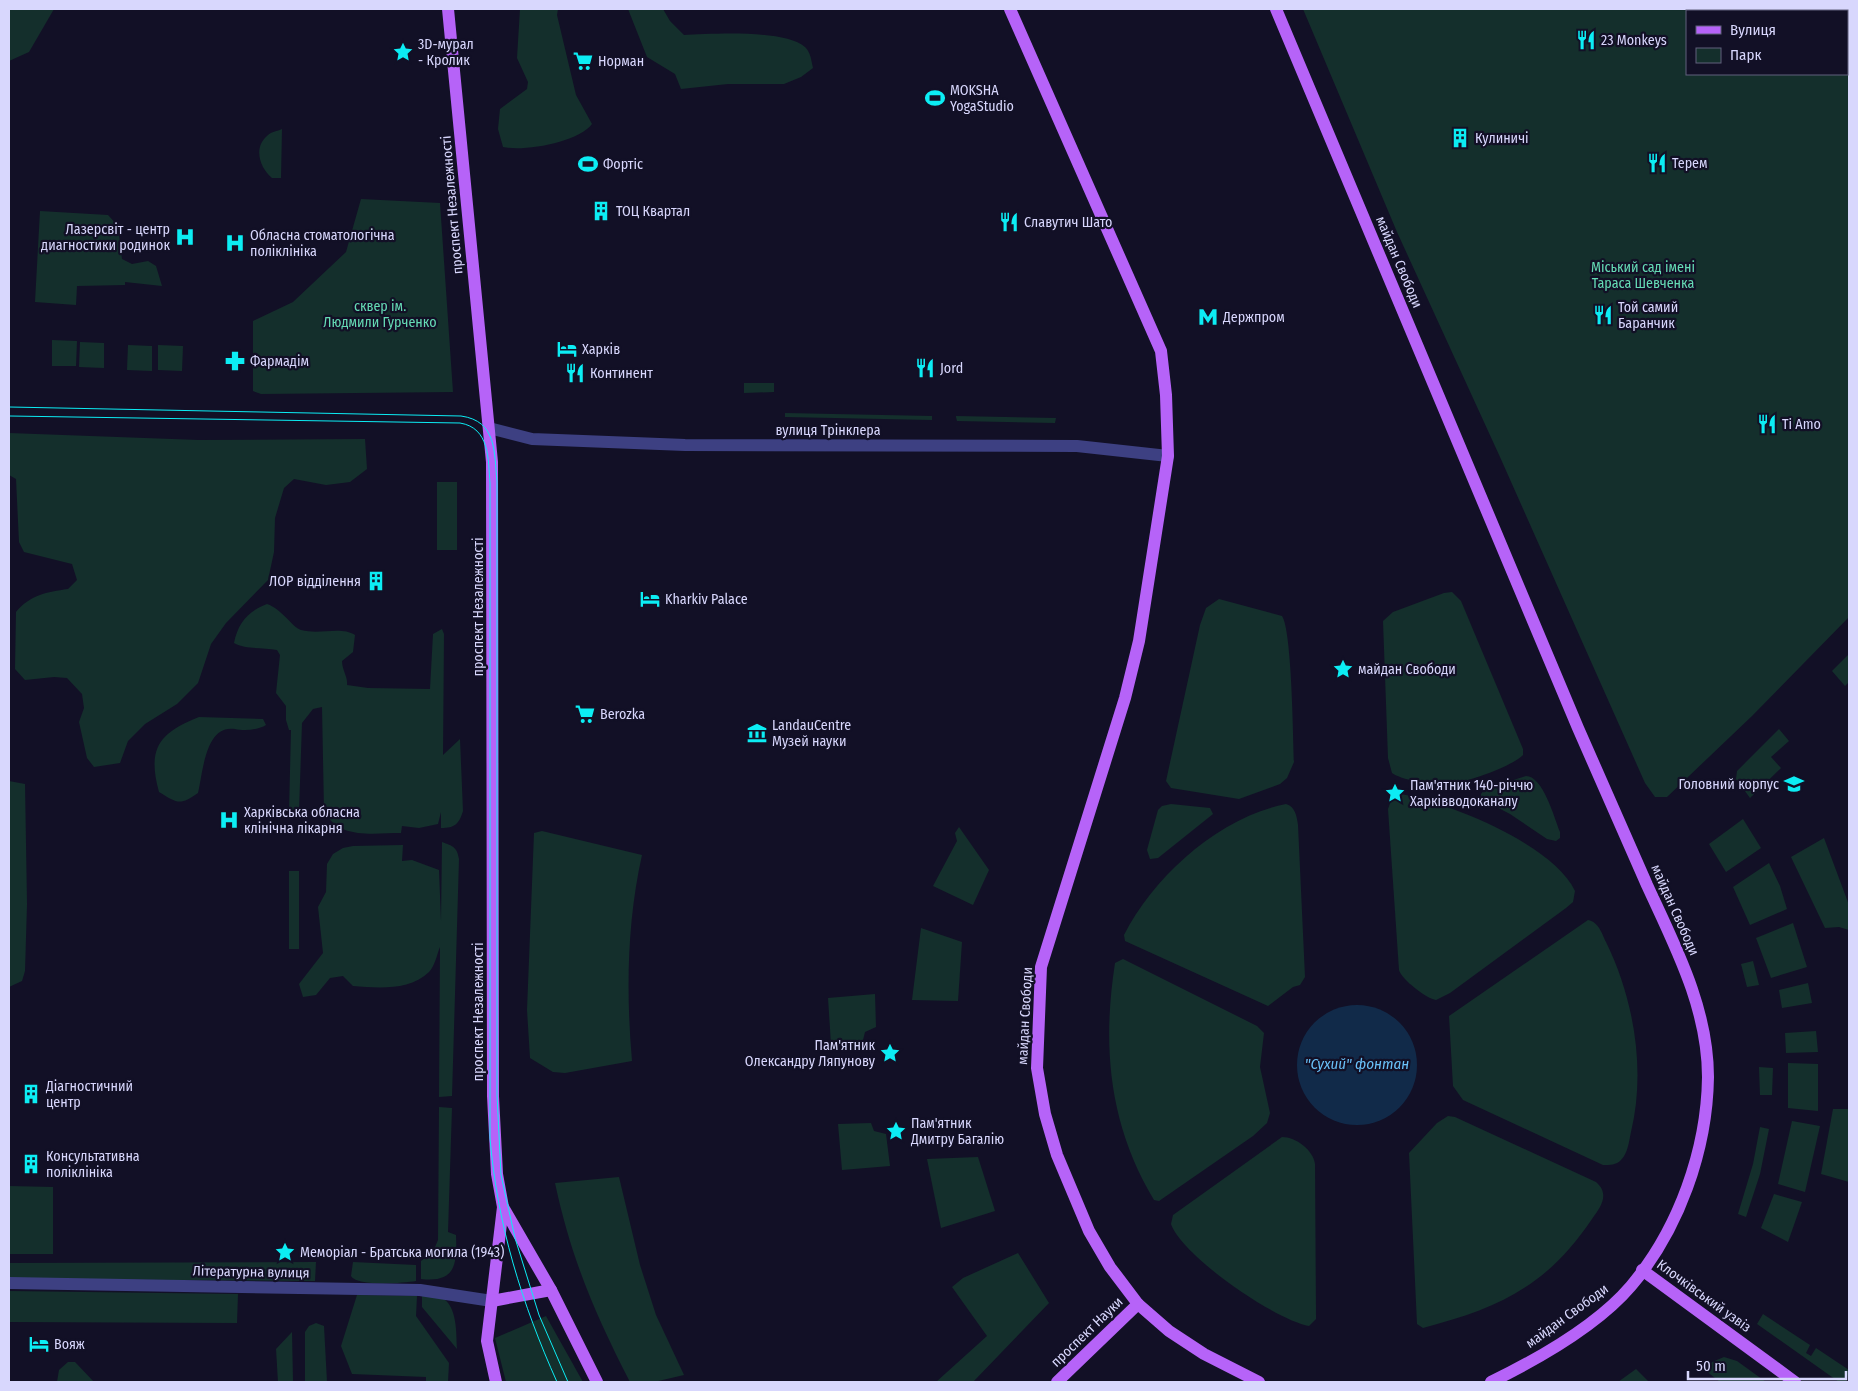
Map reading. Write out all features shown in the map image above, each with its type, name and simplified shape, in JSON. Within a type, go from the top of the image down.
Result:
[{"type":"main road","name":"проспект Незалежності","points":[[448,9],[492,462],[493,1096],[497,1174],[503,1207],[488,1341],[496,1382]]},
{"type":"main road","name":"майдан Свободи","points":[[1010,9],[1161,351],[1166,395],[1168,456],[1139,641],[1125,698],[1041,967],[1037,1068],[1045,1114],[1057,1155],[1090,1231],[1110,1267],[1138,1304],[1169,1331],[1204,1354],[1259,1382]]},
{"type":"main road","name":"майдан Свободи","points":[[1276,9],[1578,728],[1689,979],[1705,1037],[1708,1077],[1704,1120],[1695,1160],[1681,1204],[1667,1232],[1625,1292],[1595,1318],[1540,1356],[1491,1382]]},
{"type":"main road","name":"проспект Незалежності","points":[[503,1207],[551,1290],[597,1382]]},
{"type":"main road","name":"Клочківський узвіз","points":[[1642,1270],[1795,1382]]},
{"type":"main road","points":[[492,1301],[551,1290]]},
{"type":"main road","name":"проспект Науки","points":[[1057,1382],[1138,1304]]},
{"type":"street","name":"вулиця Трінклера","points":[[488,428],[532,439],[686,445],[1077,446],[1168,456]]},
{"type":"street","name":"Літературна вулиця","points":[[9,1283],[420,1290],[492,1301]]},
{"type":"green space","points":[[9,9],[54,9],[29,52],[9,61]]},
{"type":"green space","points":[[520,9],[558,9],[557,15],[576,95],[592,124],[576,136],[564,141],[537,147],[512,148],[503,147],[498,129],[500,109],[527,89],[528,82],[517,58]]},
{"type":"green space","points":[[628,9],[663,9],[670,21],[684,35],[747,34],[781,37],[795,41],[807,49],[813,68],[801,77],[784,84],[728,84],[681,89],[675,74],[647,57]]},
{"type":"green space","name":"Міський сад імені Тараса Шевченка","points":[[1303,9],[1849,9],[1849,617],[1752,716],[1667,797],[1655,797],[1645,783],[1500,457],[1397,232]]},
{"type":"green space","points":[[282,129],[281,178],[272,178],[261,163],[260,146],[268,135]]},
{"type":"green space","name":"сквер ім. Людмили Гурченко","points":[[361,199],[440,203],[453,392],[261,394],[253,391],[253,321],[293,302],[346,252]]},
{"type":"green space","points":[[40,211],[108,215],[118,226],[122,259],[132,264],[148,261],[156,266],[162,286],[125,282],[125,285],[77,286],[76,305],[35,302]]},
{"type":"green space","points":[[52,340],[77,341],[76,366],[52,366]]},
{"type":"green space","points":[[80,342],[104,343],[104,368],[79,367]]},
{"type":"green space","points":[[128,345],[152,346],[152,371],[127,370]]},
{"type":"green space","points":[[158,345],[183,346],[182,371],[158,370]]},
{"type":"green space","points":[[744,383],[774,383],[774,392],[744,393]]},
{"type":"green space","points":[[785,413],[932,416],[932,420],[785,417]]},
{"type":"green space","points":[[956,416],[1056,418],[1055,423],[957,421]]},
{"type":"green space","points":[[9,433],[199,440],[365,439],[367,469],[350,482],[326,485],[294,479],[284,488],[275,518],[274,552],[268,580],[226,623],[211,644],[198,683],[177,704],[145,724],[128,741],[120,763],[94,767],[87,758],[79,722],[84,708],[82,694],[67,678],[54,677],[25,680],[15,669],[16,612],[33,598],[46,593],[68,589],[77,580],[72,564],[24,552],[19,542],[16,479],[9,475]]},
{"type":"green space","points":[[437,482],[457,482],[457,550],[437,550]]},
{"type":"green space","points":[[1452,592],[1461,601],[1523,749],[1523,755],[1500,769],[1469,780],[1452,784],[1430,784],[1412,781],[1392,773],[1388,758],[1383,621],[1393,612],[1444,593]]},
{"type":"green space","points":[[1219,599],[1282,616],[1288,642],[1294,762],[1287,778],[1280,784],[1239,799],[1171,788],[1166,781],[1200,625],[1206,608]]},
{"type":"green space","points":[[267,604],[301,630],[315,632],[343,631],[355,635],[353,652],[342,661],[347,685],[368,688],[430,689],[433,634],[442,629],[444,634],[443,755],[460,739],[463,811],[456,824],[441,828],[441,812],[438,824],[419,828],[402,826],[401,833],[368,834],[347,830],[330,820],[324,810],[322,707],[313,709],[302,723],[299,812],[289,812],[291,730],[289,730],[286,720],[286,706],[276,693],[280,655],[277,650],[249,648],[234,643],[238,629],[249,614]]},
{"type":"green space","points":[[1849,654],[1849,682],[1845,686],[1832,671]]},
{"type":"green space","points":[[199,717],[263,719],[266,725],[251,730],[225,729],[217,734],[207,752],[198,793],[187,800],[178,802],[159,792],[155,764],[156,753],[166,736],[174,729]]},
{"type":"green space","points":[[1779,729],[1789,741],[1771,757],[1781,768],[1750,798],[1736,779],[1737,771]]},
{"type":"green space","points":[[1526,776],[1538,783],[1547,798],[1560,832],[1560,838],[1556,841],[1547,839],[1510,814],[1481,799],[1481,794],[1485,789]]},
{"type":"green space","points":[[9,781],[25,784],[27,904],[25,971],[22,981],[9,987]]},
{"type":"green space","points":[[1401,794],[1445,806],[1498,828],[1545,857],[1563,874],[1575,891],[1573,902],[1566,908],[1450,993],[1436,1000],[1415,988],[1404,978],[1399,970],[1388,809],[1392,798]]},
{"type":"green space","points":[[1171,804],[1210,808],[1213,814],[1158,858],[1150,859],[1147,850],[1158,810],[1162,806]]},
{"type":"green space","points":[[1286,804],[1292,807],[1298,825],[1305,977],[1300,985],[1293,987],[1268,1006],[1125,941],[1124,935],[1153,891],[1191,852],[1237,822],[1261,811]]},
{"type":"green space","points":[[1743,819],[1761,848],[1726,872],[1709,844]]},
{"type":"green space","points":[[959,827],[989,870],[973,905],[933,886],[957,841],[955,833]]},
{"type":"green space","points":[[542,831],[642,855],[633,906],[629,957],[632,1061],[565,1073],[553,1072],[530,1058],[527,1010],[534,833]]},
{"type":"green space","points":[[1824,838],[1849,905],[1849,930],[1839,927],[1825,928],[1791,857]]},
{"type":"green space","points":[[442,842],[454,848],[459,859],[452,1096],[439,1097],[440,947],[429,972],[421,978],[403,985],[393,987],[353,986],[343,976],[330,978],[316,995],[303,997],[299,984],[323,953],[318,907],[326,892],[327,864],[333,854],[343,848],[353,846],[403,845],[402,861],[412,860],[439,870],[441,921]]},
{"type":"green space","points":[[1769,863],[1780,886],[1787,909],[1750,925],[1733,887]]},
{"type":"green space","points":[[289,871],[299,871],[299,949],[289,949]]},
{"type":"green space","points":[[1588,920],[1595,923],[1601,932],[1616,964],[1624,987],[1635,1035],[1637,1084],[1628,1147],[1621,1160],[1610,1165],[1603,1165],[1463,1100],[1453,1086],[1449,1016]]},
{"type":"green space","points":[[1793,923],[1807,967],[1771,978],[1756,938]]},
{"type":"green space","points":[[921,928],[962,942],[958,1001],[912,1000]]},
{"type":"green space","points":[[1123,959],[1257,1026],[1264,1033],[1260,1067],[1270,1113],[1267,1123],[1253,1136],[1159,1201],[1154,1200],[1139,1172],[1127,1143],[1118,1114],[1113,1085],[1109,1025],[1111,994],[1115,963]]},
{"type":"green space","points":[[1753,961],[1759,985],[1747,987],[1741,964]]},
{"type":"green space","points":[[1808,983],[1812,1003],[1782,1008],[1779,990]]},
{"type":"green space","points":[[875,994],[876,1027],[865,1032],[863,1040],[831,1044],[828,998]]},
{"type":"green space","points":[[1816,1031],[1818,1052],[1786,1053],[1785,1033]]},
{"type":"green space","points":[[1788,1063],[1818,1064],[1818,1111],[1788,1108]]},
{"type":"green space","points":[[1759,1067],[1773,1068],[1772,1095],[1760,1095]]},
{"type":"green space","points":[[439,1107],[452,1108],[448,1232],[456,1235],[456,1255],[455,1263],[448,1274],[441,1278],[421,1279],[421,1261],[433,1252],[438,1240]]},
{"type":"green space","points":[[1833,1109],[1849,1109],[1849,1182],[1821,1174]]},
{"type":"green space","points":[[1448,1116],[1455,1117],[1596,1182],[1603,1191],[1603,1200],[1575,1242],[1539,1278],[1519,1291],[1475,1312],[1423,1328],[1417,1324],[1409,1153],[1437,1123]]},
{"type":"green space","points":[[1792,1121],[1820,1126],[1805,1192],[1778,1184]]},
{"type":"green space","points":[[871,1123],[874,1131],[886,1134],[890,1166],[842,1170],[838,1124]]},
{"type":"green space","points":[[1760,1127],[1769,1129],[1760,1174],[1746,1217],[1738,1214],[1753,1164]]},
{"type":"green space","points":[[1282,1137],[1293,1139],[1303,1145],[1311,1154],[1315,1164],[1316,1319],[1309,1326],[1275,1312],[1231,1285],[1192,1253],[1171,1224],[1173,1215]]},
{"type":"green space","points":[[978,1157],[995,1211],[941,1228],[927,1159]]},
{"type":"green space","points":[[619,1177],[640,1265],[656,1315],[684,1375],[654,1382],[630,1382],[595,1309],[577,1261],[561,1210],[555,1183]]},
{"type":"green space","points":[[9,1186],[53,1187],[53,1254],[9,1254]]},
{"type":"green space","points":[[1774,1194],[1802,1202],[1788,1242],[1761,1228]]},
{"type":"green space","points":[[1018,1253],[1049,1303],[973,1382],[936,1382],[987,1336],[952,1287],[963,1278]]},
{"type":"green space","points":[[316,1262],[315,1281],[9,1279],[9,1263]]},
{"type":"green space","points":[[353,1262],[416,1265],[416,1281],[401,1283],[362,1282],[351,1276]]},
{"type":"green space","points":[[9,1291],[238,1294],[237,1323],[9,1322]]},
{"type":"green space","points":[[422,1292],[441,1297],[451,1307],[456,1328],[457,1349],[422,1307]]},
{"type":"green space","points":[[357,1295],[417,1296],[416,1316],[449,1363],[448,1382],[426,1382],[426,1377],[352,1374],[341,1346]]},
{"type":"green space","points":[[1763,1314],[1810,1345],[1806,1353],[1811,1356],[1816,1348],[1849,1370],[1846,1382],[1839,1382],[1757,1324]]},
{"type":"green space","points":[[546,1316],[583,1382],[506,1382],[495,1338]]},
{"type":"green space","points":[[316,1323],[324,1326],[327,1382],[305,1382],[305,1332],[309,1326]]},
{"type":"green space","points":[[292,1332],[293,1382],[278,1382],[276,1349]]},
{"type":"green space","points":[[1724,1357],[1737,1361],[1766,1382],[1720,1382],[1705,1370],[1712,1362]]},
{"type":"green space","points":[[68,1362],[75,1362],[94,1382],[57,1382],[59,1370]]},
{"type":"green space","points":[[1636,1369],[1649,1382],[1618,1382]]},
{"type":"water","name":"\"Сухий\" фонтан","points":[[1357,1005],[1380,1010],[1390,1015],[1399,1023],[1407,1032],[1412,1042],[1417,1065],[1412,1088],[1407,1098],[1399,1107],[1390,1115],[1380,1120],[1357,1125],[1334,1120],[1324,1115],[1315,1107],[1307,1098],[1302,1088],[1297,1065],[1302,1042],[1307,1032],[1315,1023],[1324,1015],[1334,1010]]},
{"type":"tram line","points":[[9,407],[461,416],[473,419],[487,431],[494,449],[497,481],[497,1095],[501,1175],[515,1238],[539,1315],[568,1382]]},
{"type":"tram line","points":[[9,416],[460,423],[470,426],[482,438],[488,455],[490,483],[490,1138],[498,1201],[513,1263],[544,1353],[557,1382]]},
{"type":"place","name":"23 Monkeys","points":[[1586,40]]},
{"type":"place","name":"3D-мурал - Кролик","points":[[403,52]]},
{"type":"place","name":"Норман","points":[[583,61]]},
{"type":"place","name":"MOKSHA YogaStudio","points":[[935,98]]},
{"type":"place","name":"Кулиничі","points":[[1460,138]]},
{"type":"place","name":"Терем","points":[[1657,163]]},
{"type":"place","name":"Фортiс","points":[[588,164]]},
{"type":"place","name":"ТОЦ Квартал","points":[[601,211]]},
{"type":"place","name":"Славутич Шато","points":[[1009,222]]},
{"type":"place","name":"Лазерсвіт - центр диагностики родинок","points":[[185,237]]},
{"type":"place","name":"Обласна стоматологічна поліклініка","points":[[235,243]]},
{"type":"place","name":"Той самий Баранчик","points":[[1603,315]]},
{"type":"place","name":"Держпром","points":[[1208,317]]},
{"type":"place","name":"Харків","points":[[567,349]]},
{"type":"place","name":"Фармадім","points":[[235,361]]},
{"type":"place","name":"Jord","points":[[925,368]]},
{"type":"place","name":"Континент","points":[[575,373]]},
{"type":"place","name":"Ti Amo","points":[[1767,424]]},
{"type":"place","name":"ЛОР відділення","points":[[376,581]]},
{"type":"place","name":"Kharkiv Palace","points":[[650,599]]},
{"type":"place","name":"майдан Свободи","points":[[1343,669]]},
{"type":"place","name":"Berozka","points":[[585,714]]},
{"type":"place","name":"LandauCentre Музей науки","points":[[757,733]]},
{"type":"place","name":"Головний корпус","points":[[1794,784]]},
{"type":"place","name":"Пам'ятник 140-річчю Харківводоканалу","points":[[1395,793]]},
{"type":"place","name":"Харківська обласна клінічна лікарня","points":[[229,820]]},
{"type":"place","name":"Пам'ятник Олександру Ляпунову","points":[[890,1053]]},
{"type":"place","name":"Діагностичний центр","points":[[31,1094]]},
{"type":"place","name":"Пам'ятник Дмитру Багалію","points":[[896,1131]]},
{"type":"place","name":"Консультативна поліклініка","points":[[31,1164]]},
{"type":"place","name":"Меморіал - Братська могила (1943)","points":[[285,1252]]},
{"type":"place","name":"Вояж","points":[[39,1344]]}]
